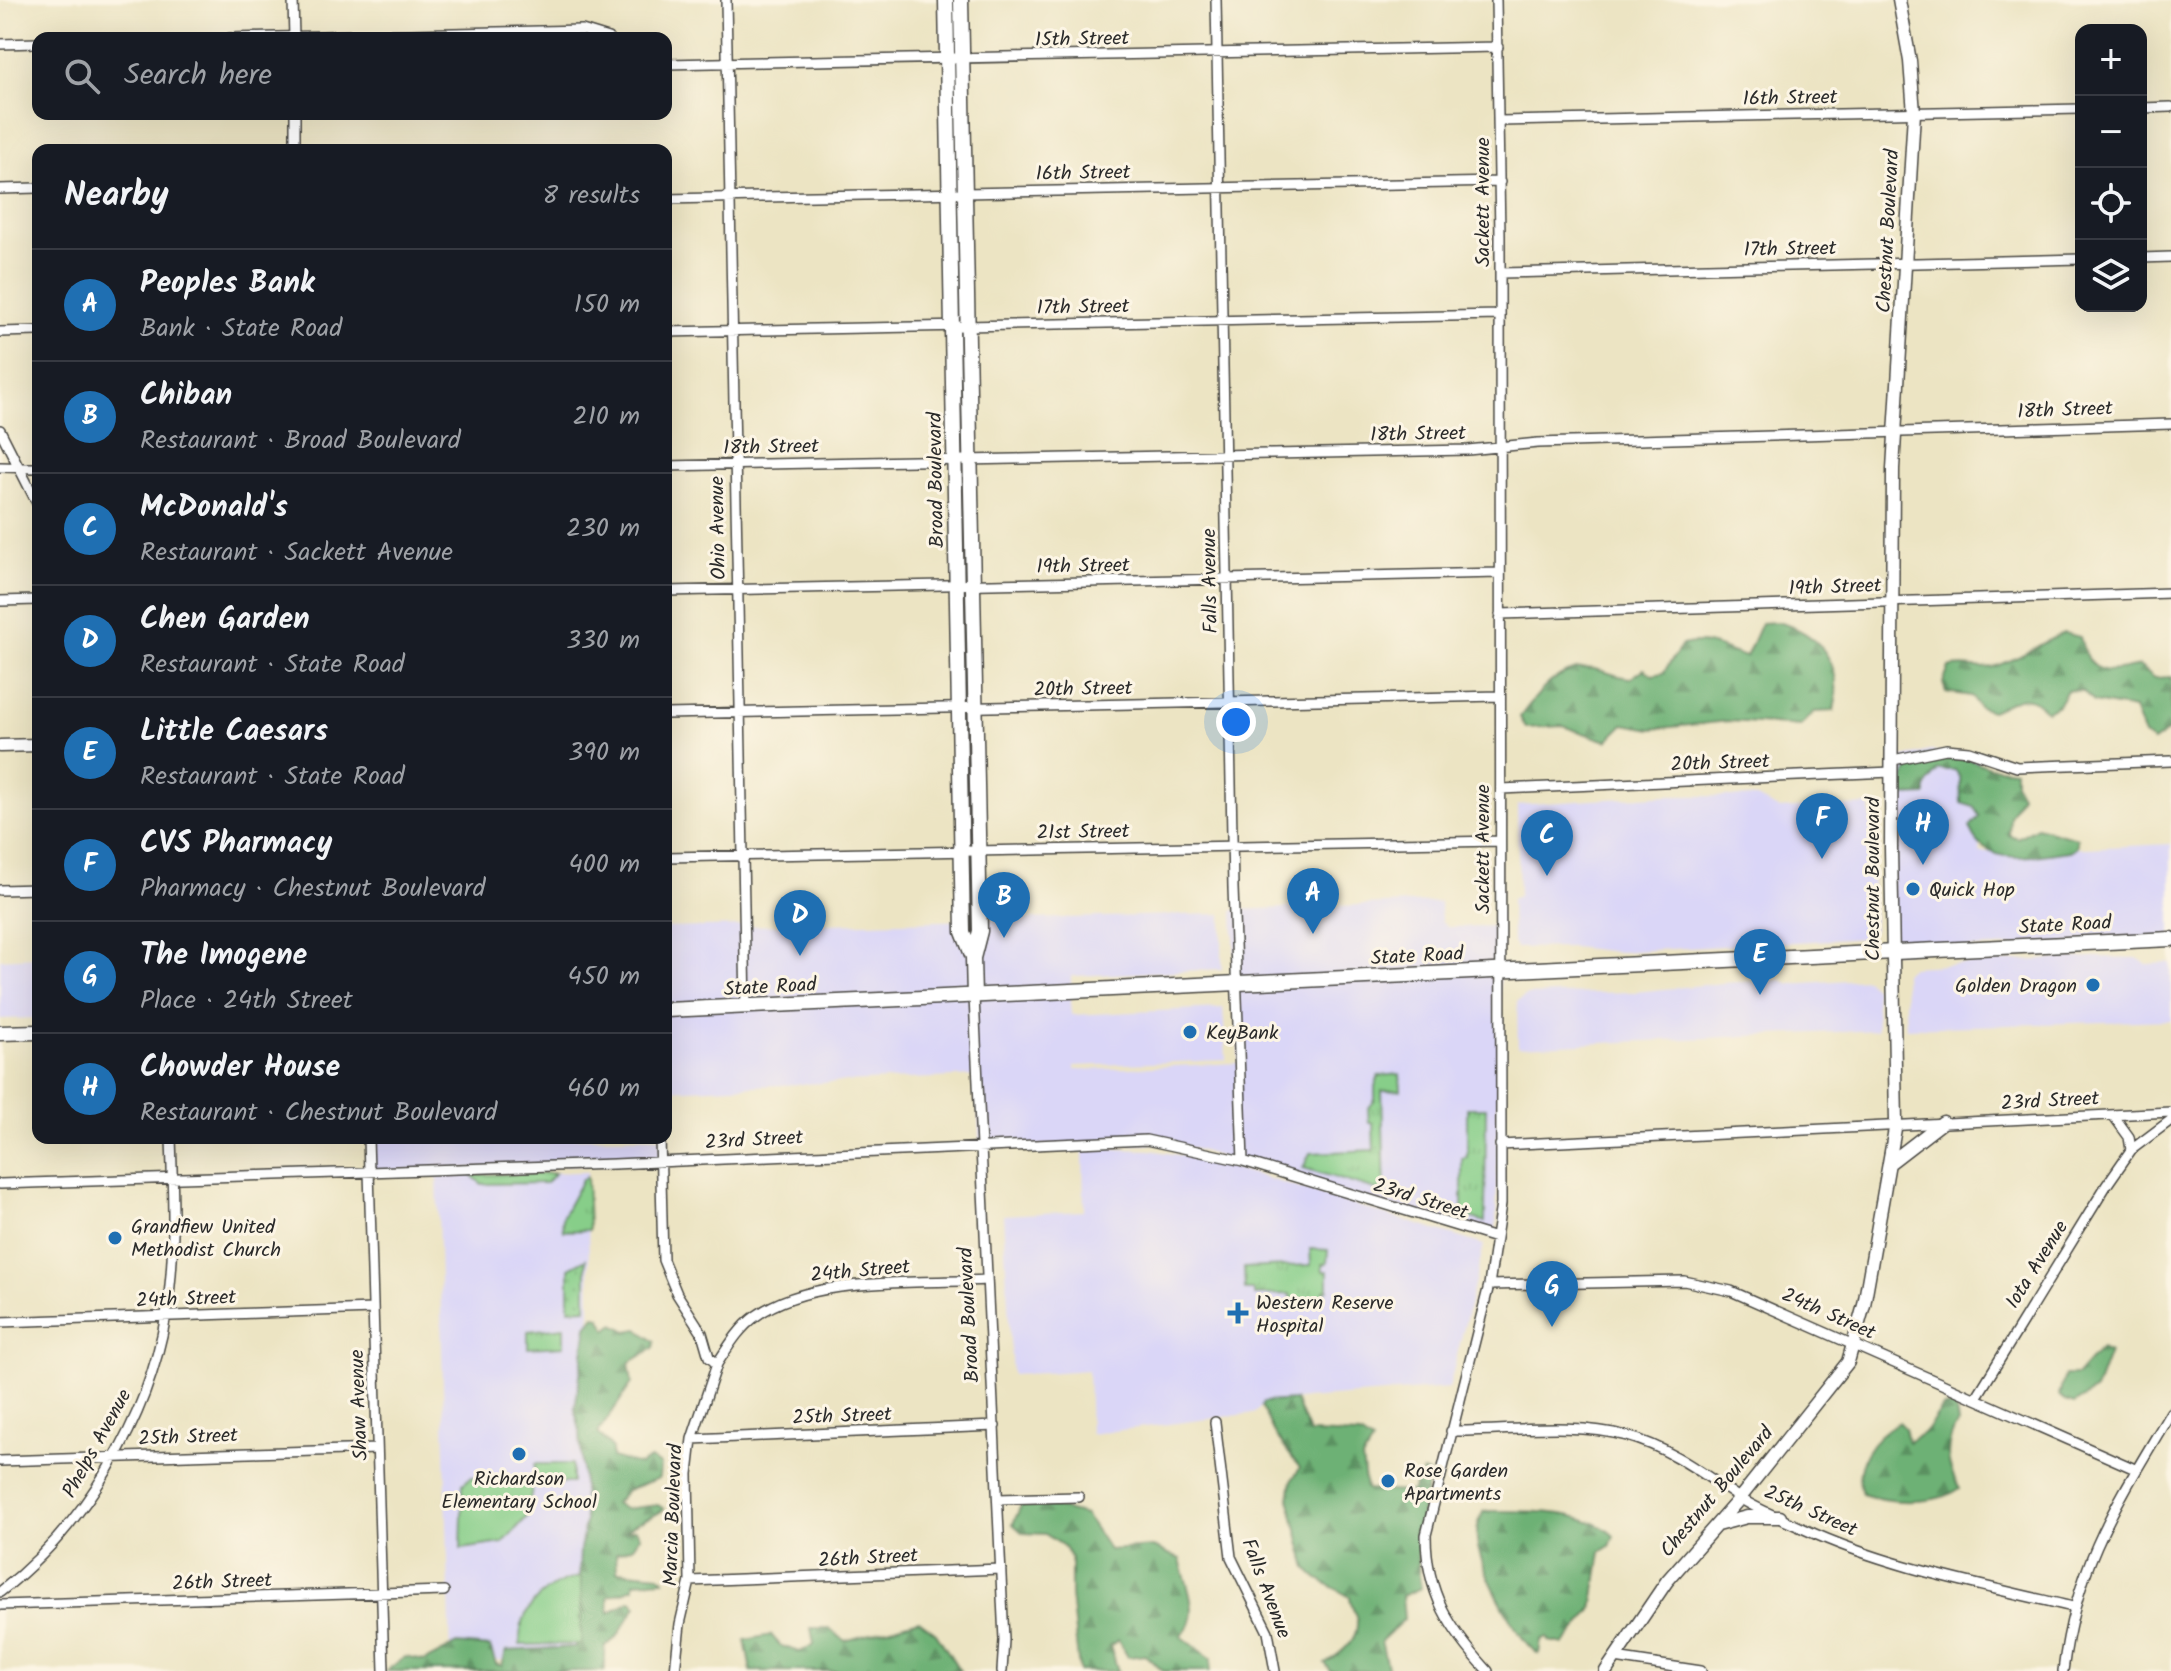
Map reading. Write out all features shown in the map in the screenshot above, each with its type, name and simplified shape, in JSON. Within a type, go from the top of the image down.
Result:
[{"type":"main road","name":"Broad Boulevard","points":[[946,0],[955,59]]},
{"type":"main road","name":"Broad Boulevard","points":[[961,0],[955,59],[958,193],[968,327],[963,461],[970,851],[963,932],[973,958],[974,997]]},
{"type":"main road","name":"Broad Boulevard","points":[[958,193],[952,327],[963,461]]},
{"type":"main road","name":"State Road","points":[[672,1010],[2171,939]]},
{"type":"main road","points":[[0,1033],[32,1032]]},
{"type":"street","points":[[293,0],[294,32]]},
{"type":"street","name":"Ohio Avenue","points":[[726,0],[746,1007]]},
{"type":"street","name":"Falls Avenue","points":[[1216,0],[1235,984],[1243,1161]]},
{"type":"street","name":"Sackett Avenue","points":[[1488,1671],[1443,1614],[1427,1567],[1426,1535],[1429,1512],[1489,1285],[1501,1204],[1500,121],[1496,0]]},
{"type":"street","name":"Chestnut Boulevard","points":[[1606,1671],[1667,1581],[1740,1498],[1844,1369],[1856,1344],[1891,1162],[1896,1123],[1892,952],[1895,432],[1914,113],[1910,61],[1899,0]]},
{"type":"street","points":[[500,32],[588,32]]},
{"type":"street","points":[[0,44],[32,43]]},
{"type":"street","name":"15th Street","points":[[672,64],[1498,47]]},
{"type":"street","points":[[2147,108],[2171,107]]},
{"type":"street","name":"16th Street","points":[[1500,121],[2075,109]]},
{"type":"street","points":[[295,120],[295,144]]},
{"type":"street","name":"16th Street","points":[[672,199],[1500,182]]},
{"type":"street","points":[[0,189],[32,188]]},
{"type":"street","points":[[2147,258],[2171,257]]},
{"type":"street","name":"17th Street","points":[[1500,273],[2075,259]]},
{"type":"street","name":"17th Street","points":[[672,332],[1500,315]]},
{"type":"street","points":[[0,332],[32,331]]},
{"type":"street","name":"18th Street","points":[[672,466],[1225,456],[2171,424]]},
{"type":"street","points":[[0,430],[32,493]]},
{"type":"street","points":[[0,467],[32,468]]},
{"type":"street","name":"19th Street","points":[[672,591],[1500,573]]},
{"type":"street","name":"19th Street","points":[[1500,614],[2171,593]]},
{"type":"street","points":[[0,601],[32,600]]},
{"type":"street","name":"20th Street","points":[[672,714],[1500,696]]},
{"type":"street","points":[[0,746],[32,745]]},
{"type":"street","name":"20th Street","points":[[1501,789],[1892,766],[1946,749],[1969,751],[2017,767],[2171,761]]},
{"type":"street","name":"21st Street","points":[[672,857],[1500,841]]},
{"type":"street","points":[[0,890],[32,889]]},
{"type":"street","name":"Broad Boulevard","points":[[974,997],[995,1426],[1003,1670]]},
{"type":"street","name":"23rd Street","points":[[1500,1145],[1896,1123],[2171,1112]]},
{"type":"street","points":[[2113,1115],[2129,1137],[2131,1150]]},
{"type":"street","name":"Iota Avenue","points":[[1976,1398],[2131,1150],[2171,1120]]},
{"type":"street","points":[[1891,1162],[1943,1122]]},
{"type":"street","name":"23rd Street","points":[[0,1184],[660,1162],[1146,1140],[1243,1161],[1496,1238]]},
{"type":"street","name":"Phelps Avenue","points":[[0,1592],[36,1560],[72,1520],[112,1457],[144,1393],[166,1316],[173,1243],[171,1144]]},
{"type":"street","name":"Shaw Avenue","points":[[368,1144],[384,1671]]},
{"type":"street","points":[[660,1144],[662,1253],[667,1273],[698,1325],[709,1357],[717,1364]]},
{"type":"street","name":"24th Street","points":[[717,1364],[754,1317],[792,1296],[823,1288],[986,1280]]},
{"type":"street","name":"24th Street","points":[[1489,1285],[1690,1282],[1741,1295],[2135,1469]]},
{"type":"street","name":"24th Street","points":[[0,1322],[373,1309]]},
{"type":"street","name":"Marcia Boulevard","points":[[675,1671],[680,1624],[690,1581],[688,1474],[692,1439],[717,1364]]},
{"type":"street","points":[[2063,1671],[2073,1607],[2103,1530],[2135,1469],[2171,1412]]},
{"type":"street","name":"Falls Avenue","points":[[1215,1422],[1231,1557],[1268,1632],[1275,1671]]},
{"type":"street","name":"25th Street","points":[[692,1439],[995,1426]]},
{"type":"street","name":"25th Street","points":[[1451,1431],[1577,1429],[1624,1435],[1689,1462],[1740,1498],[1780,1517],[1894,1563],[2073,1607]]},
{"type":"street","name":"25th Street","points":[[0,1461],[377,1449]]},
{"type":"street","points":[[998,1499],[1079,1497]]},
{"type":"street","points":[[1714,1526],[1747,1517],[1780,1517]]},
{"type":"street","name":"26th Street","points":[[690,1581],[1001,1569]]},
{"type":"street","name":"26th Street","points":[[0,1605],[444,1591]]},
{"type":"street","points":[[1615,1658],[1701,1671]]},
{"type":"shaded area","points":[[1930,751],[1979,755],[1980,853],[2171,844],[2171,939],[1892,952],[1893,760]]},
{"type":"shaded area","points":[[1671,795],[1757,798],[1778,809],[1870,805],[1874,931],[1866,938],[1618,952],[1572,947],[1516,948],[1512,942],[1511,899],[1519,896],[1517,805]]},
{"type":"shaded area","points":[[1440,902],[1441,921],[1448,927],[1500,926],[1496,1238],[1178,1144],[980,1146],[976,1076],[672,1090],[672,928],[1222,914],[1222,969],[1071,976],[1071,1015],[1223,1008],[1226,1060],[1074,1066],[1074,1070],[1085,1070],[1239,1063],[1233,910]]},
{"type":"shaded area","points":[[32,957],[32,1018],[0,1019],[0,959]]},
{"type":"shaded area","points":[[2094,957],[2137,958],[2147,964],[2171,963],[2171,1020],[1906,1028],[1904,973],[1911,967]]},
{"type":"shaded area","points":[[1866,979],[1875,989],[1877,1030],[1518,1047],[1517,1002],[1526,995],[1635,992],[1781,980],[1790,984]]},
{"type":"shaded area","points":[[368,1144],[660,1144],[660,1162],[369,1171]]},
{"type":"shaded area","name":"Western Reserve Hospital","points":[[1150,1150],[1211,1161],[1484,1245],[1449,1388],[1264,1402],[1255,1413],[1090,1434],[1088,1370],[1012,1375],[1003,1215],[1084,1211],[1083,1151]]},
{"type":"shaded area","name":"Richardson Elementary School","points":[[587,1172],[598,1656],[451,1662],[437,1175]]},
{"type":"green space","points":[[1777,622],[1793,627],[1817,643],[1826,654],[1836,680],[1834,711],[1814,712],[1801,726],[1729,721],[1652,729],[1624,724],[1607,741],[1563,726],[1526,728],[1520,717],[1560,675],[1582,668],[1631,678],[1644,669],[1652,675],[1663,673],[1682,645],[1691,643],[1708,644],[1746,657],[1761,623]]},
{"type":"green space","points":[[2064,633],[2080,637],[2088,659],[2100,669],[2108,671],[2139,666],[2155,678],[2171,677],[2171,729],[2153,742],[2144,736],[2134,709],[2094,702],[2083,691],[2067,690],[2058,705],[2047,711],[2026,698],[1991,711],[1979,707],[1971,696],[1946,692],[1943,683],[1949,668],[1993,667]]},
{"type":"green space","points":[[1953,754],[1990,767],[2015,770],[2015,784],[2021,795],[2010,816],[2009,835],[2017,838],[2037,827],[2077,838],[2077,847],[2072,851],[2013,857],[1987,850],[1977,841],[1970,827],[1979,816],[1974,807],[1961,803],[1960,777],[1955,770],[1938,770],[1926,787],[1926,795],[1902,796],[1906,773],[1915,760],[1930,755]]},
{"type":"green space","points":[[1400,1074],[1401,1090],[1382,1091],[1385,1193],[1303,1168],[1310,1153],[1374,1150],[1373,1123],[1369,1123],[1368,1109],[1375,1100],[1375,1086],[1379,1076]]},
{"type":"green space","points":[[1467,1108],[1486,1108],[1485,1222],[1462,1215],[1462,1158],[1467,1157]]},
{"type":"green space","points":[[555,1173],[546,1183],[482,1184],[471,1175]]},
{"type":"green space","points":[[587,1177],[589,1230],[563,1231],[562,1217],[582,1180]]},
{"type":"green space","points":[[1310,1249],[1328,1250],[1327,1263],[1322,1264],[1323,1271],[1328,1271],[1328,1290],[1324,1291],[1324,1298],[1291,1299],[1290,1294],[1254,1295],[1254,1290],[1245,1290],[1244,1268],[1311,1265]]},
{"type":"green space","points":[[586,1259],[586,1308],[569,1309],[569,1268]]},
{"type":"green space","points":[[595,1316],[600,1317],[607,1330],[614,1324],[627,1331],[638,1329],[655,1342],[654,1348],[629,1363],[632,1383],[598,1433],[612,1448],[612,1458],[640,1465],[650,1459],[660,1465],[659,1478],[627,1490],[615,1503],[624,1509],[658,1505],[664,1509],[630,1527],[626,1531],[636,1529],[640,1536],[633,1547],[616,1553],[617,1571],[660,1575],[664,1580],[634,1582],[634,1588],[608,1597],[609,1613],[631,1600],[636,1606],[617,1637],[605,1647],[605,1671],[386,1671],[405,1657],[425,1661],[457,1644],[490,1647],[496,1664],[502,1666],[506,1651],[576,1647],[580,1550],[585,1522],[580,1431],[575,1410],[587,1326]]},
{"type":"green space","points":[[564,1327],[564,1346],[528,1348],[528,1331]]},
{"type":"green space","points":[[2101,1348],[2109,1352],[2095,1390],[2074,1404],[2064,1401],[2059,1395],[2065,1375],[2077,1375]]},
{"type":"green space","points":[[1295,1400],[1309,1433],[1360,1435],[1372,1443],[1362,1459],[1366,1490],[1412,1492],[1422,1472],[1430,1474],[1419,1531],[1421,1588],[1402,1596],[1404,1619],[1381,1641],[1388,1671],[1331,1671],[1325,1663],[1351,1642],[1357,1620],[1350,1597],[1315,1577],[1307,1568],[1289,1498],[1292,1480],[1300,1468],[1275,1435],[1261,1406],[1264,1402]]},
{"type":"green space","points":[[1955,1406],[1958,1423],[1950,1440],[1948,1456],[1951,1471],[1960,1488],[1938,1498],[1912,1501],[1862,1494],[1862,1462],[1880,1435],[1899,1422],[1905,1428],[1908,1442],[1926,1431],[1943,1407]]},
{"type":"green space","points":[[535,1464],[572,1464],[572,1483],[535,1483]]},
{"type":"green space","points":[[471,1477],[533,1483],[527,1517],[503,1543],[461,1549],[463,1484]]},
{"type":"green space","points":[[1034,1502],[1085,1515],[1109,1550],[1153,1547],[1180,1559],[1192,1609],[1188,1627],[1181,1636],[1211,1659],[1210,1671],[1163,1671],[1145,1655],[1128,1657],[1118,1640],[1110,1646],[1118,1671],[1079,1671],[1071,1595],[1071,1558],[1062,1545],[1045,1534],[1023,1533],[1013,1524],[1022,1503]]},
{"type":"green space","points":[[1484,1511],[1571,1516],[1587,1520],[1614,1536],[1610,1546],[1601,1552],[1592,1610],[1564,1644],[1549,1641],[1547,1637],[1541,1640],[1539,1654],[1521,1636],[1481,1558],[1477,1537]]},
{"type":"green space","points":[[581,1577],[581,1644],[520,1645],[524,1620],[537,1599],[556,1585]]},
{"type":"green space","points":[[919,1620],[936,1633],[960,1671],[751,1671],[745,1640],[771,1635],[781,1646],[800,1652],[814,1644],[811,1628],[829,1628],[845,1641]]},
{"type":"place","name":"CVS Pharmacy","points":[[1822,859]]},
{"type":"place","name":"Chowder House","points":[[1923,865]]},
{"type":"place","name":"McDonald's","points":[[1547,876]]},
{"type":"place","name":"Quick Hop","points":[[1913,889]]},
{"type":"place","name":"Peoples Bank","points":[[1313,934]]},
{"type":"place","name":"Chiban","points":[[1004,938]]},
{"type":"place","name":"Chen Garden","points":[[800,956]]},
{"type":"place","name":"Golden Dragon","points":[[2093,985]]},
{"type":"place","name":"Little Caesars","points":[[1760,995]]},
{"type":"place","name":"KeyBank","points":[[1190,1032]]},
{"type":"place","name":"Grandfiew United Methodist Church","points":[[115,1238]]},
{"type":"place","name":"Western Reserve Hospital","points":[[1238,1313]]},
{"type":"place","name":"The Imogene","points":[[1552,1327]]},
{"type":"place","name":"Richardson Elementary School","points":[[519,1454]]},
{"type":"place","name":"Rose Garden Apartments","points":[[1388,1481]]}]
